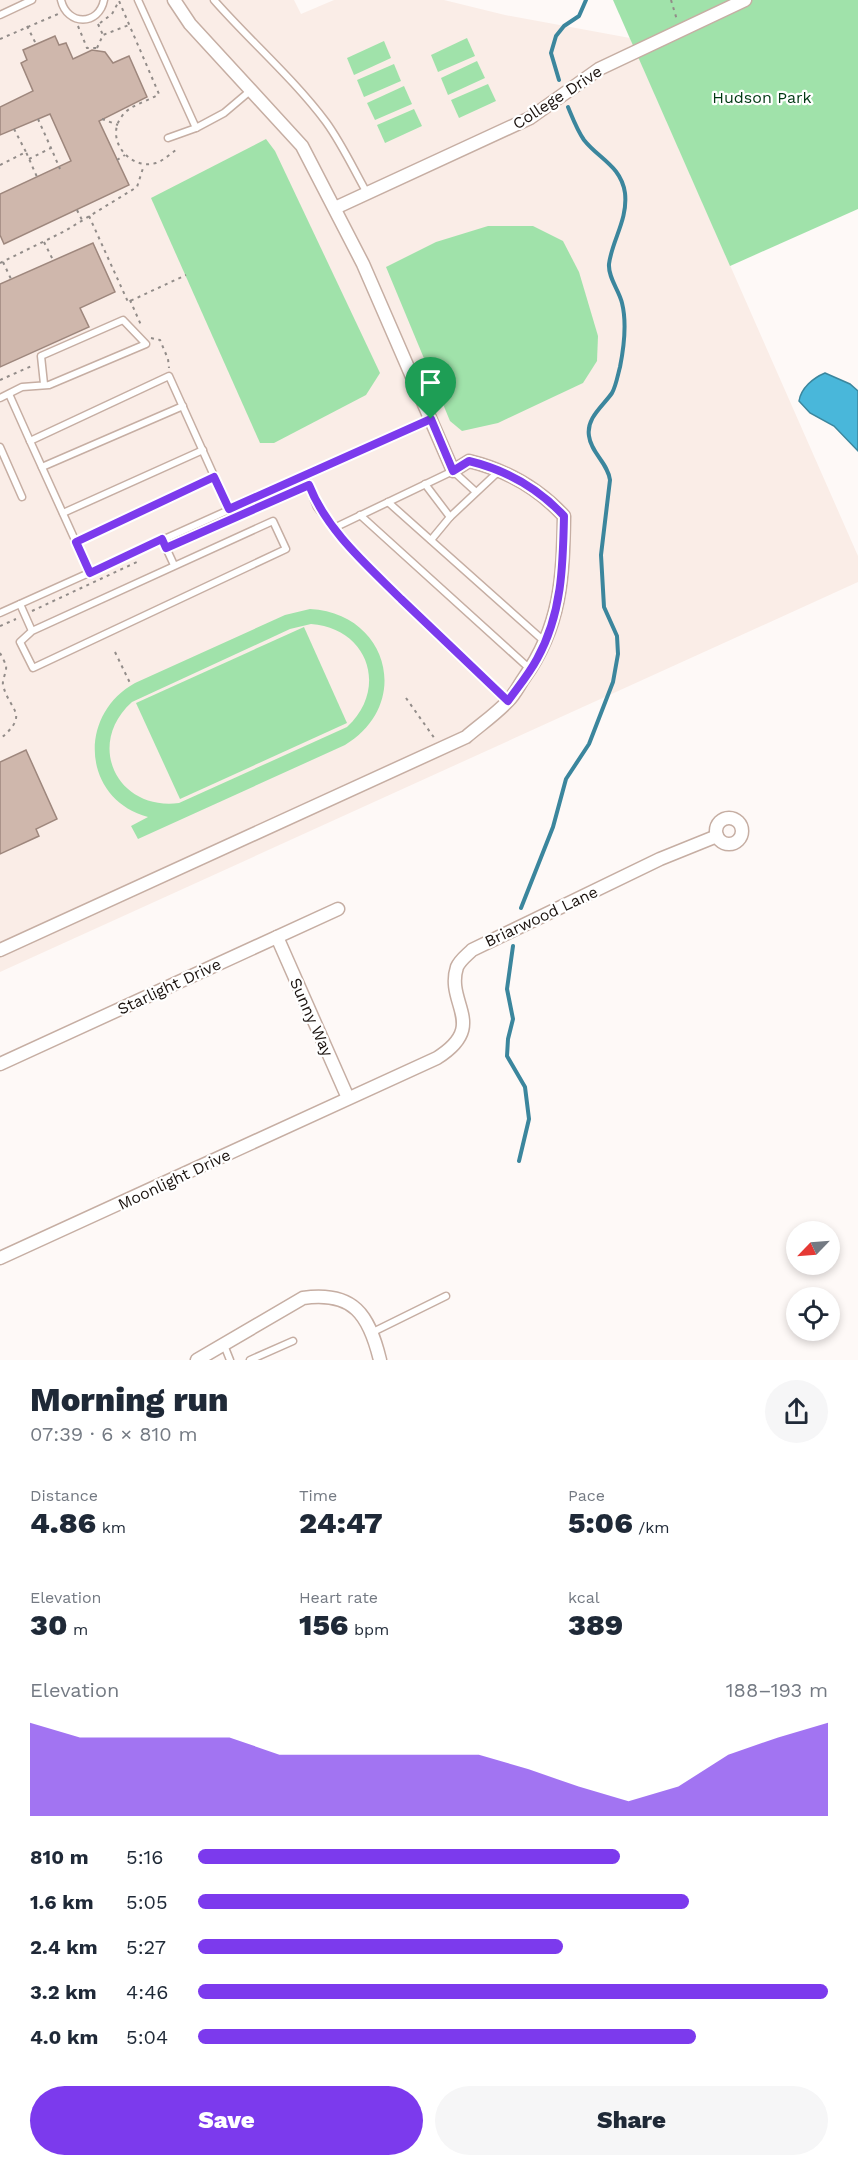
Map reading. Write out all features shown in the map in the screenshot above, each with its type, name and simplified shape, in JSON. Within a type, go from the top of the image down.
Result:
[{"type":"street","name":"College Drive","points":[[335,208],[530,118],[599,69],[679,29],[745,0]]},
{"type":"street","points":[[0,950],[466,736],[508,701],[545,642],[560,600],[564,516],[535,489],[499,471],[469,461],[453,471],[335,208],[302,146],[190,24],[177,1]]},
{"type":"street","name":"Briarwood Lane","points":[[348,1098],[437,1058],[448,1051],[459,1039],[464,1020],[455,979],[458,965],[472,950],[660,859],[717,836]]},
{"type":"street","name":"Starlight Drive","points":[[0,1064],[338,909]]},
{"type":"street","name":"Sunny Way","points":[[277,937],[348,1098]]},
{"type":"street","name":"Moonlight Drive","points":[[0,1258],[348,1098]]},
{"type":"street","points":[[197,1360],[303,1298],[316,1296],[342,1300],[366,1317],[374,1332],[380,1360]]},
{"type":"lane","points":[[0,15],[32,0]]},
{"type":"lane","points":[[61,0],[71,17],[83,20],[99,13],[104,0]]},
{"type":"lane","points":[[138,0],[196,128]]},
{"type":"lane","points":[[214,0],[244,36],[306,98],[327,123],[368,193]]},
{"type":"lane","points":[[168,138],[196,128],[224,113],[250,91]]},
{"type":"lane","points":[[0,398],[22,387],[49,385],[146,344],[123,320],[41,356],[44,384]]},
{"type":"lane","points":[[30,441],[169,376],[229,509]]},
{"type":"lane","points":[[9,394],[90,573]]},
{"type":"lane","points":[[42,467],[183,406]]},
{"type":"lane","points":[[0,613],[431,419]]},
{"type":"lane","points":[[0,447],[22,497]]},
{"type":"lane","points":[[63,513],[202,450]]},
{"type":"lane","points":[[334,528],[453,471],[476,492]]},
{"type":"lane","points":[[431,540],[450,517],[499,471]]},
{"type":"lane","points":[[304,475],[317,507],[334,528],[374,572],[508,701]]},
{"type":"lane","points":[[76,542],[214,477]]},
{"type":"lane","points":[[425,484],[450,517]]},
{"type":"lane","points":[[388,502],[545,642]]},
{"type":"lane","points":[[360,515],[530,669]]},
{"type":"lane","points":[[273,521],[286,549],[33,668],[20,642],[32,631],[273,521]]},
{"type":"lane","points":[[162,539],[174,565]]},
{"type":"lane","points":[[20,604],[32,631]]},
{"type":"lane","points":[[374,1332],[446,1296]]},
{"type":"lane","points":[[250,1360],[293,1341]]},
{"type":"lane","points":[[223,1344],[230,1360]]},
{"type":"path","points":[[671,0],[679,29]]},
{"type":"path","points":[[93,26],[105,21],[118,1],[159,94],[131,108],[122,116],[118,125],[117,139],[127,159],[144,165],[158,163],[176,150]]},
{"type":"path","points":[[0,39],[57,14],[62,18]]},
{"type":"path","points":[[98,24],[103,35]]},
{"type":"path","points":[[81,28],[78,27],[87,48],[97,49],[103,35],[129,25]]},
{"type":"path","points":[[27,26],[36,44]]},
{"type":"path","points":[[102,119],[118,125]]},
{"type":"path","points":[[38,120],[60,169]]},
{"type":"path","points":[[14,129],[37,177]]},
{"type":"path","points":[[29,159],[51,148]]},
{"type":"path","points":[[0,165],[26,152]]},
{"type":"path","points":[[117,160],[125,155]]},
{"type":"path","points":[[11,279],[2,263],[44,242],[137,187],[144,165]]},
{"type":"path","points":[[77,210],[82,220]]},
{"type":"path","points":[[89,216],[128,302],[186,275]]},
{"type":"path","points":[[44,242],[53,260]]},
{"type":"path","points":[[0,380],[42,361]]},
{"type":"path","points":[[276,499],[309,485]]},
{"type":"path","points":[[0,626],[145,558]]},
{"type":"path","points":[[115,652],[131,685]]},
{"type":"path","points":[[0,653],[6,667],[3,686],[14,705],[16,719],[13,728],[0,739]]},
{"type":"path","points":[[406,698],[442,749]]},
{"type":"shaded area","points":[[0,0],[294,0],[301,14],[334,0],[444,0],[505,15],[630,38],[858,556],[858,582],[0,972]]},
{"type":"green space","name":"Hudson Park","points":[[613,0],[858,0],[858,209],[730,266]]},
{"type":"green space","points":[[467,38],[475,56],[438,72],[431,55]]},
{"type":"green space","points":[[384,41],[391,58],[354,75],[347,58]]},
{"type":"green space","points":[[477,61],[485,78],[448,95],[441,78]]},
{"type":"green space","points":[[394,64],[401,81],[364,97],[357,80]]},
{"type":"green space","points":[[488,84],[496,101],[459,118],[451,100]]},
{"type":"green space","points":[[404,86],[412,104],[375,120],[367,103]]},
{"type":"green space","points":[[414,109],[422,126],[385,143],[377,125]]},
{"type":"green space","points":[[266,139],[275,151],[380,373],[366,395],[274,443],[260,443],[151,198]]},
{"type":"green space","points":[[488,226],[533,226],[563,241],[579,272],[598,336],[597,361],[583,383],[498,423],[462,431],[450,421],[386,267],[436,242]]},
{"type":"green space","points":[[310,609],[337,614],[358,626],[373,643],[382,663],[384,685],[379,707],[366,728],[345,745],[138,839],[131,826],[148,817],[126,807],[110,793],[100,775],[95,755],[96,735],[103,715],[116,697],[135,683],[285,615]],"holes":[[[311,624],[331,628],[347,636],[359,648],[366,662],[369,678],[367,695],[360,712],[347,727],[179,803],[157,803],[139,796],[124,786],[115,771],[110,755],[111,737],[118,719],[132,702],[290,629]]]},
{"type":"green space","points":[[304,627],[347,723],[180,799],[136,703]]},
{"type":"water","points":[[825,373],[850,384],[858,391],[858,451],[834,426],[810,413],[799,401],[808,384]]},
{"type":"building","points":[[55,36],[59,45],[66,43],[73,59],[92,50],[105,52],[113,63],[129,56],[147,97],[99,121],[129,185],[4,244],[0,235],[0,194],[71,161],[50,114],[0,135],[0,107],[33,91],[21,63],[27,60],[23,50]]},
{"type":"building","points":[[93,243],[115,292],[80,308],[89,327],[0,367],[0,284]]},
{"type":"building","points":[[26,750],[57,819],[36,829],[39,836],[0,854],[0,762]]},
{"type":"waterway","points":[[559,80],[551,53],[556,36],[564,26],[579,16],[586,0]]},
{"type":"waterway","points":[[521,908],[553,827],[566,779],[589,744],[613,682],[618,654],[617,636],[604,607],[601,555],[610,480],[606,468],[590,442],[589,430],[593,418],[616,384],[623,351],[624,311],[610,274],[609,264],[622,221],[625,193],[623,184],[614,169],[584,140],[568,107]]},
{"type":"waterway","points":[[513,946],[507,989],[513,1019],[507,1056],[525,1087],[529,1119],[519,1161]]},
{"type":"route","points":[[431,419],[453,471],[469,461],[493,467],[535,489],[549,499],[564,516],[560,600],[551,631],[537,660],[508,701],[374,572],[335,530],[317,507],[309,485],[166,548],[162,539],[90,573],[76,542],[214,477],[229,509],[431,419]]}]
